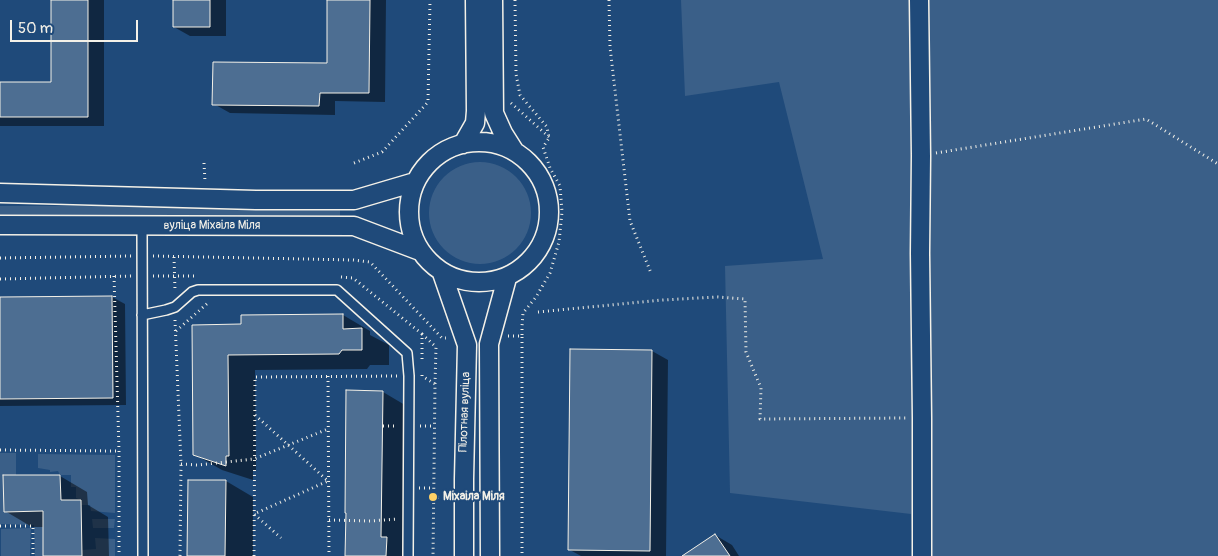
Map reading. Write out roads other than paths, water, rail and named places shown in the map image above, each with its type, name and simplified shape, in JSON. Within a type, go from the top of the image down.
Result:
[{"type":"street","points":[[463,144],[475,123],[476,111],[475,0]]},
{"type":"street","points":[[493,0],[494,113],[502,133],[516,152],[532,166],[544,185],[550,206],[548,228],[540,249],[526,266],[507,278],[485,283],[463,281],[442,273],[420,251],[412,235],[409,217],[410,199],[415,182],[430,162],[450,148],[463,144],[473,142],[495,143],[516,152]]},
{"type":"street","points":[[918,0],[921,156],[922,556]]},
{"type":"street","name":"вуліца Міхаіла Міля","points":[[0,193],[256,200],[354,200],[415,182]]},
{"type":"street","name":"вуліца Міхаіла Міля","points":[[0,225],[354,226],[420,251]]},
{"type":"street","name":"Пілотная вуліца","points":[[442,273],[467,345],[464,556]]},
{"type":"street","name":"Пілотная вуліца","points":[[490,556],[490,336],[507,278]]},
{"type":"lane","points":[[142,226],[143,556]]},
{"type":"lane","points":[[142,315],[175,307],[192,292],[198,290],[337,290],[407,353],[409,376],[408,556]]},
{"type":"place","name":"Міхаіла Міля","points":[[433,497]]}]
